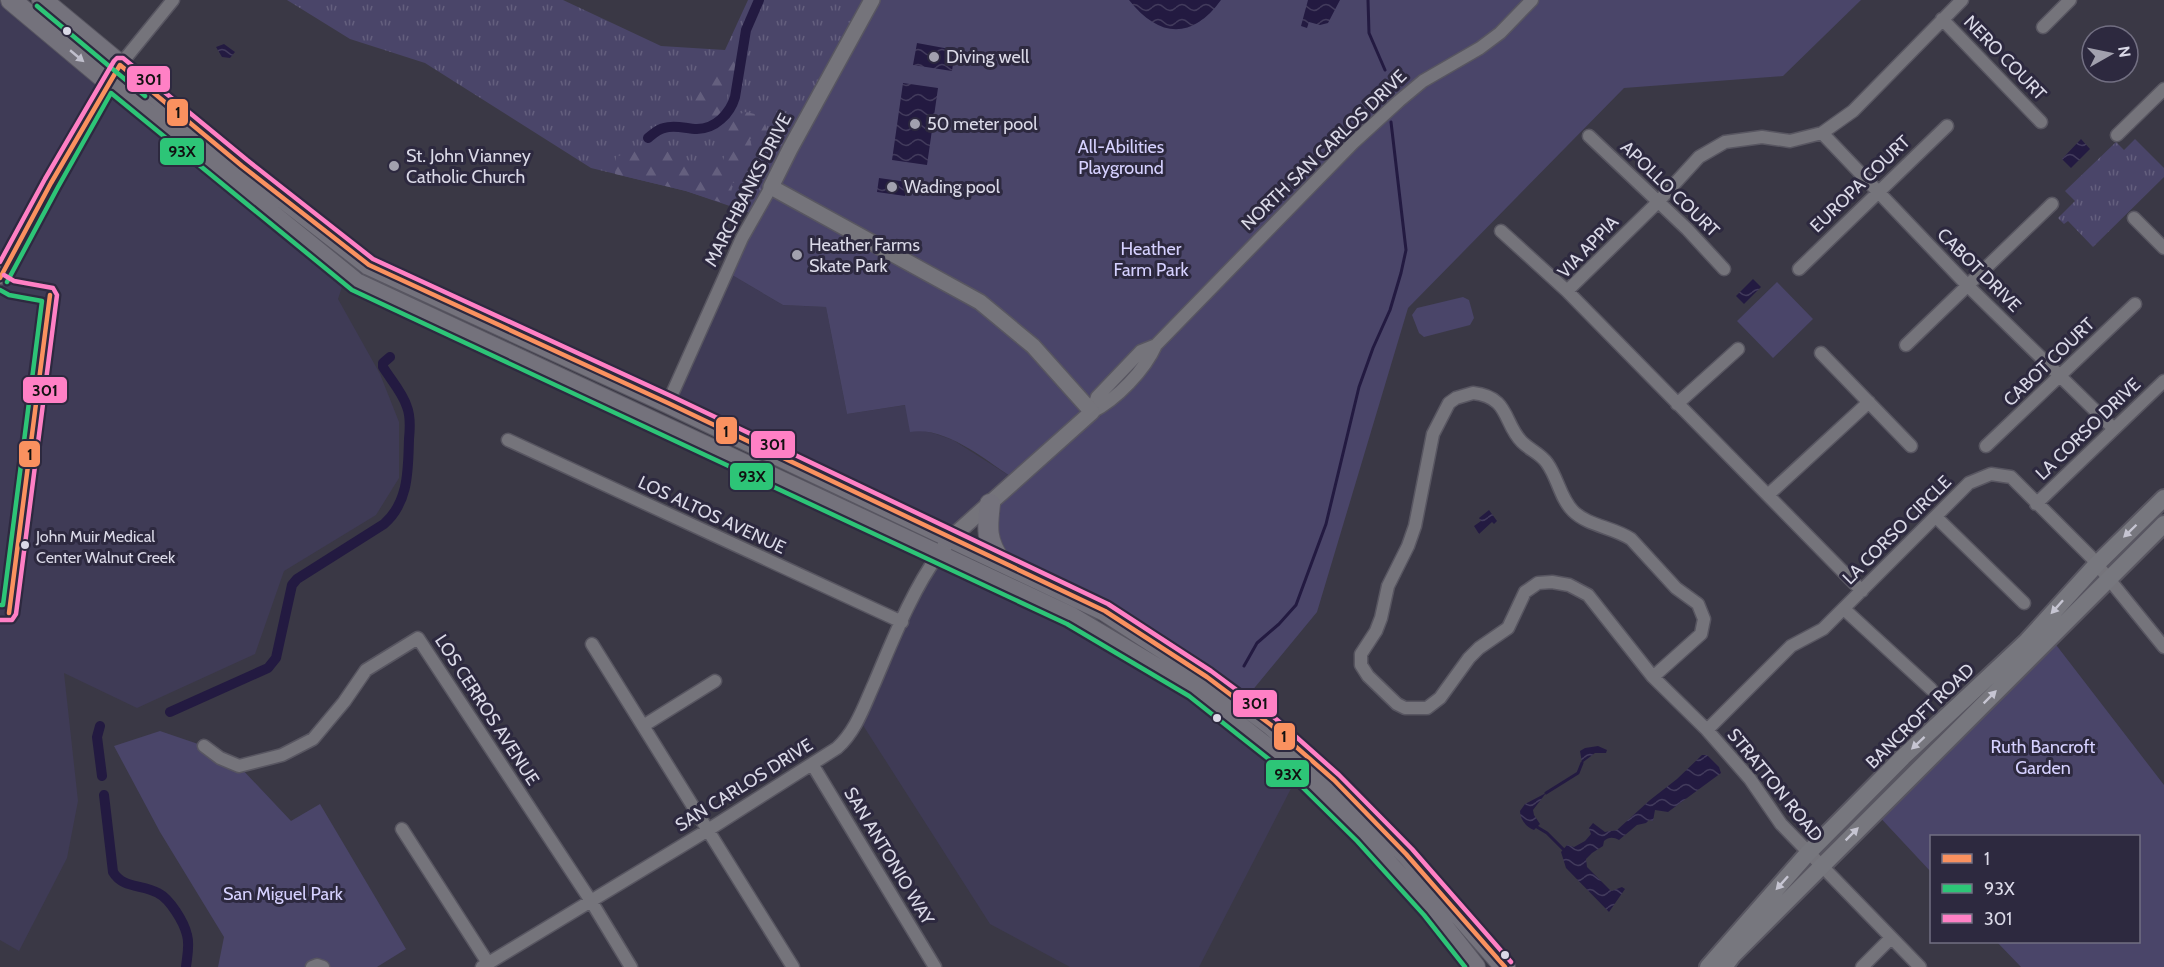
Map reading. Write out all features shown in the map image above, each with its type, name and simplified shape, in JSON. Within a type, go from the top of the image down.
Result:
[{"type":"highway","points":[[11,0],[356,283],[1071,617],[1193,690],[1299,773],[1362,836],[1430,910],[1475,967]]},
{"type":"highway","points":[[42,0],[234,159],[369,264],[1105,611],[1203,674],[1270,725],[1334,780],[1406,854],[1505,967]]},
{"type":"highway","points":[[990,504],[988,523],[991,548],[1001,562]]},
{"type":"highway","points":[[1138,656],[1143,649],[1149,648],[1188,672],[1203,674]]},
{"type":"main road","name":"BANCROFT ROAD","points":[[1708,967],[1808,854],[1903,757],[2027,641],[2097,564],[2164,498]]},
{"type":"main road","name":"BANCROFT ROAD","points":[[1724,967],[1820,866],[2164,524]]},
{"type":"street","points":[[0,278],[109,82],[173,0]]},
{"type":"street","name":"MARCHBANKS DRIVE","points":[[668,403],[749,224],[872,0]]},
{"type":"street","name":"NORTH SAN CARLOS DRIVE","points":[[939,554],[951,538],[1092,412],[1107,404],[1149,361],[1156,345],[1340,156],[1423,81],[1480,48],[1500,33],[1532,0]]},
{"type":"street","name":"VIA APPIA","points":[[1862,591],[1567,291],[1658,202],[1699,157],[1725,142],[1762,137],[1790,141],[1822,133],[1853,111],[1962,0]]},
{"type":"street","points":[[2043,27],[2070,0]]},
{"type":"street","name":"NERO COURT","points":[[1942,19],[2041,122]]},
{"type":"street","points":[[2117,135],[2164,89]]},
{"type":"street","name":"EUROPA COURT","points":[[1799,269],[1947,126]]},
{"type":"street","name":"CABOT DRIVE","points":[[1822,133],[1968,286],[2113,429]]},
{"type":"street","name":"APOLLO COURT","points":[[1589,136],[1687,229],[1724,269]]},
{"type":"street","points":[[771,187],[980,302],[1033,346],[1092,412]]},
{"type":"street","points":[[1906,345],[2052,204]]},
{"type":"street","points":[[2134,218],[2164,248]]},
{"type":"street","points":[[1501,231],[1567,291]]},
{"type":"street","name":"CABOT COURT","points":[[1986,446],[2135,304]]},
{"type":"street","points":[[1677,404],[1738,349]]},
{"type":"street","points":[[1821,353],[1911,446]]},
{"type":"street","name":"LA CORSO DRIVE","points":[[2036,504],[2164,381]]},
{"type":"street","name":"STRATTON ROAD","points":[[1653,677],[1701,634],[1704,619],[1698,604],[1659,572],[1631,538],[1622,532],[1583,519],[1574,513],[1563,497],[1546,461],[1516,436],[1509,419],[1497,403],[1482,394],[1473,393],[1456,398],[1444,409],[1433,434],[1415,526],[1408,546],[1388,586],[1382,618],[1361,654],[1360,659],[1364,670],[1397,704],[1405,708],[1427,708],[1440,698],[1479,648],[1508,628],[1525,592],[1538,583],[1552,582],[1569,585],[1588,595],[1653,677],[1707,730],[1750,779],[1780,824],[1920,967]]},
{"type":"street","points":[[1768,495],[1869,402]]},
{"type":"street","name":"LOS ALTOS AVENUE","points":[[508,440],[902,622]]},
{"type":"street","name":"LA CORSO CIRCLE","points":[[1844,609],[1970,483],[1991,474],[2011,477],[2097,564],[2164,647]]},
{"type":"street","points":[[1936,517],[2024,603]]},
{"type":"street","name":"SAN CARLOS DRIVE","points":[[485,965],[708,830],[837,748],[852,731],[902,622],[939,554]]},
{"type":"street","points":[[1707,730],[1791,646],[1823,629],[1844,609],[1931,689]]},
{"type":"street","name":"LOS CERROS AVENUE","points":[[204,746],[220,758],[239,766],[282,755],[313,739],[344,702],[366,670],[418,638],[631,967]]},
{"type":"street","points":[[592,644],[793,967]]},
{"type":"street","points":[[643,726],[715,681]]},
{"type":"street","name":"SAN ANTONIO WAY","points":[[812,764],[935,967]]},
{"type":"street","points":[[402,828],[485,965]]},
{"type":"street","points":[[1862,967],[1891,938]]},
{"type":"street","points":[[312,967],[317,965],[323,967]]},
{"type":"shaded area","points":[[0,0],[11,0],[346,275],[338,299],[380,374],[399,422],[399,478],[376,515],[284,571],[255,654],[137,708],[64,673],[78,801],[67,858],[19,951],[0,940]]},
{"type":"shaded area","points":[[727,272],[783,305],[826,307],[847,414],[906,405],[913,428],[953,440],[1016,480],[951,538],[668,403]]},
{"type":"shaded area","points":[[939,554],[1071,617],[1299,773],[1199,967],[1070,967],[990,924],[859,719]]},
{"type":"green space","points":[[287,0],[563,0],[661,46],[725,50],[748,0],[872,0],[756,215],[686,191],[591,168],[425,63],[350,39]]},
{"type":"green space","name":"Heather Farm Park","points":[[872,0],[1861,0],[1783,76],[1624,88],[1408,308],[1317,612],[1242,703],[1207,677],[1001,562],[990,504],[1016,480],[952,440],[938,434],[910,432],[905,405],[847,414],[826,307],[783,305],[727,272]]},
{"type":"green space","points":[[748,49],[746,62],[725,80],[730,117],[746,112],[763,116],[767,131],[750,139],[759,178],[732,183],[729,205],[686,191],[615,174],[616,157],[644,149],[660,150],[682,157],[702,169],[722,164],[728,144],[717,127],[699,115],[689,90],[709,71],[726,62],[725,50]]},
{"type":"green space","points":[[2135,139],[2164,168],[2164,177],[2093,247],[2068,221],[2064,224],[2058,218],[2075,201],[2065,191],[2116,142],[2124,150]]},
{"type":"green space","points":[[1777,282],[1813,319],[1773,358],[1737,321]]},
{"type":"green space","points":[[1463,297],[1469,300],[1474,318],[1470,325],[1424,337],[1419,333],[1412,315],[1417,308]]},
{"type":"green space","name":"Ruth Bancroft Garden","points":[[2050,637],[2164,785],[2164,967],[2021,967],[1998,943],[2140,943],[2140,835],[1930,835],[1930,871],[1875,812]]},
{"type":"green space","name":"San Miguel Park","points":[[160,731],[204,746],[239,766],[291,821],[320,804],[406,949],[377,967],[218,967],[224,937],[160,832],[114,746]]},
{"type":"water","points":[[1129,0],[1221,0],[1199,22],[1187,28],[1175,29],[1152,22]]},
{"type":"water","points":[[1308,0],[1340,0],[1328,23],[1320,25],[1309,22],[1307,28],[1301,26]]},
{"type":"water","name":"Diving well","points":[[917,43],[955,50],[952,71],[913,65]]},
{"type":"water","points":[[224,44],[235,52],[230,58],[222,57],[216,47]]},
{"type":"water","name":"50 meter pool","points":[[903,83],[938,88],[927,165],[892,160]]},
{"type":"water","points":[[2081,139],[2090,149],[2071,168],[2062,159]]},
{"type":"water","name":"Wading pool","points":[[879,178],[907,182],[905,196],[877,192]]},
{"type":"water","points":[[1753,279],[1761,287],[1744,304],[1736,296]]},
{"type":"water","points":[[1489,510],[1497,521],[1494,524],[1492,522],[1479,534],[1474,526],[1481,521],[1479,518]]},
{"type":"water","points":[[1598,746],[1607,750],[1606,753],[1595,753],[1582,763],[1580,751]]},
{"type":"water","points":[[1702,755],[1707,755],[1719,767],[1721,773],[1668,812],[1655,810],[1653,821],[1649,820],[1637,825],[1619,840],[1611,838],[1604,841],[1603,846],[1586,859],[1587,867],[1611,891],[1622,887],[1625,889],[1609,912],[1566,868],[1561,852],[1567,845],[1574,847],[1585,841],[1591,834],[1589,828],[1593,823],[1605,832],[1617,830]]},
{"type":"water","points":[[1546,793],[1533,810],[1540,824],[1534,830],[1524,822],[1520,811],[1525,804]]},
{"type":"waterway","points":[[648,138],[668,127],[704,128],[716,123],[726,115],[735,97],[746,30],[759,0]]},
{"type":"waterway","points":[[1368,0],[1369,33],[1385,70]]},
{"type":"waterway","points":[[1244,666],[1257,643],[1296,605],[1326,524],[1359,387],[1390,310],[1401,273],[1406,250],[1391,122]]},
{"type":"waterway","points":[[170,712],[268,668],[276,658],[292,585],[297,579],[384,524],[398,506],[406,485],[410,419],[403,397],[383,367],[383,363],[390,357]]},
{"type":"waterway","points":[[100,726],[97,737],[102,776]]},
{"type":"waterway","points":[[1546,793],[1578,773],[1582,763]]},
{"type":"waterway","points":[[104,795],[113,872],[128,884],[158,893],[172,905],[187,935],[186,967]]},
{"type":"waterway","points":[[1537,827],[1547,833],[1563,849]]},
{"type":"transit line","name":"93X","points":[[37,6],[145,96]]},
{"type":"transit line","name":"301","points":[[0,262],[45,179],[114,61],[117,58],[123,58],[373,259],[671,396],[1108,604],[1211,671],[1276,719],[1339,775],[1412,849],[1511,962]]},
{"type":"transit line","name":"1","points":[[0,278],[51,183],[120,65],[242,166],[369,265],[668,403],[1105,611],[1207,677],[1271,725],[1334,780],[1406,854],[1505,967]]},
{"type":"transit line","name":"93X","points":[[7,282],[111,93],[352,290],[1067,624],[1189,696],[1294,779],[1357,841],[1424,915],[1465,967]]},
{"type":"transit line","name":"301","points":[[0,620],[12,620],[16,614],[57,295],[53,288],[14,281],[4,275]]},
{"type":"transit line","name":"93X","points":[[0,290],[9,295],[42,301],[3,605],[1,605]]},
{"type":"transit line","name":"1","points":[[9,613],[50,295]]},
{"type":"place","name":"Diving well","points":[[934,57]]},
{"type":"place","name":"50 meter pool","points":[[915,124]]},
{"type":"place","name":"St. John Vianney Catholic Church","points":[[394,166]]},
{"type":"place","name":"Wading pool","points":[[892,187]]},
{"type":"place","name":"Heather Farms Skate Park","points":[[797,255]]},
{"type":"place","name":"John Muir Medical Center Walnut Creek","points":[[25,545]]},
{"type":"park label","name":"All-Abilities Playground","points":[[1121,157]]}]
